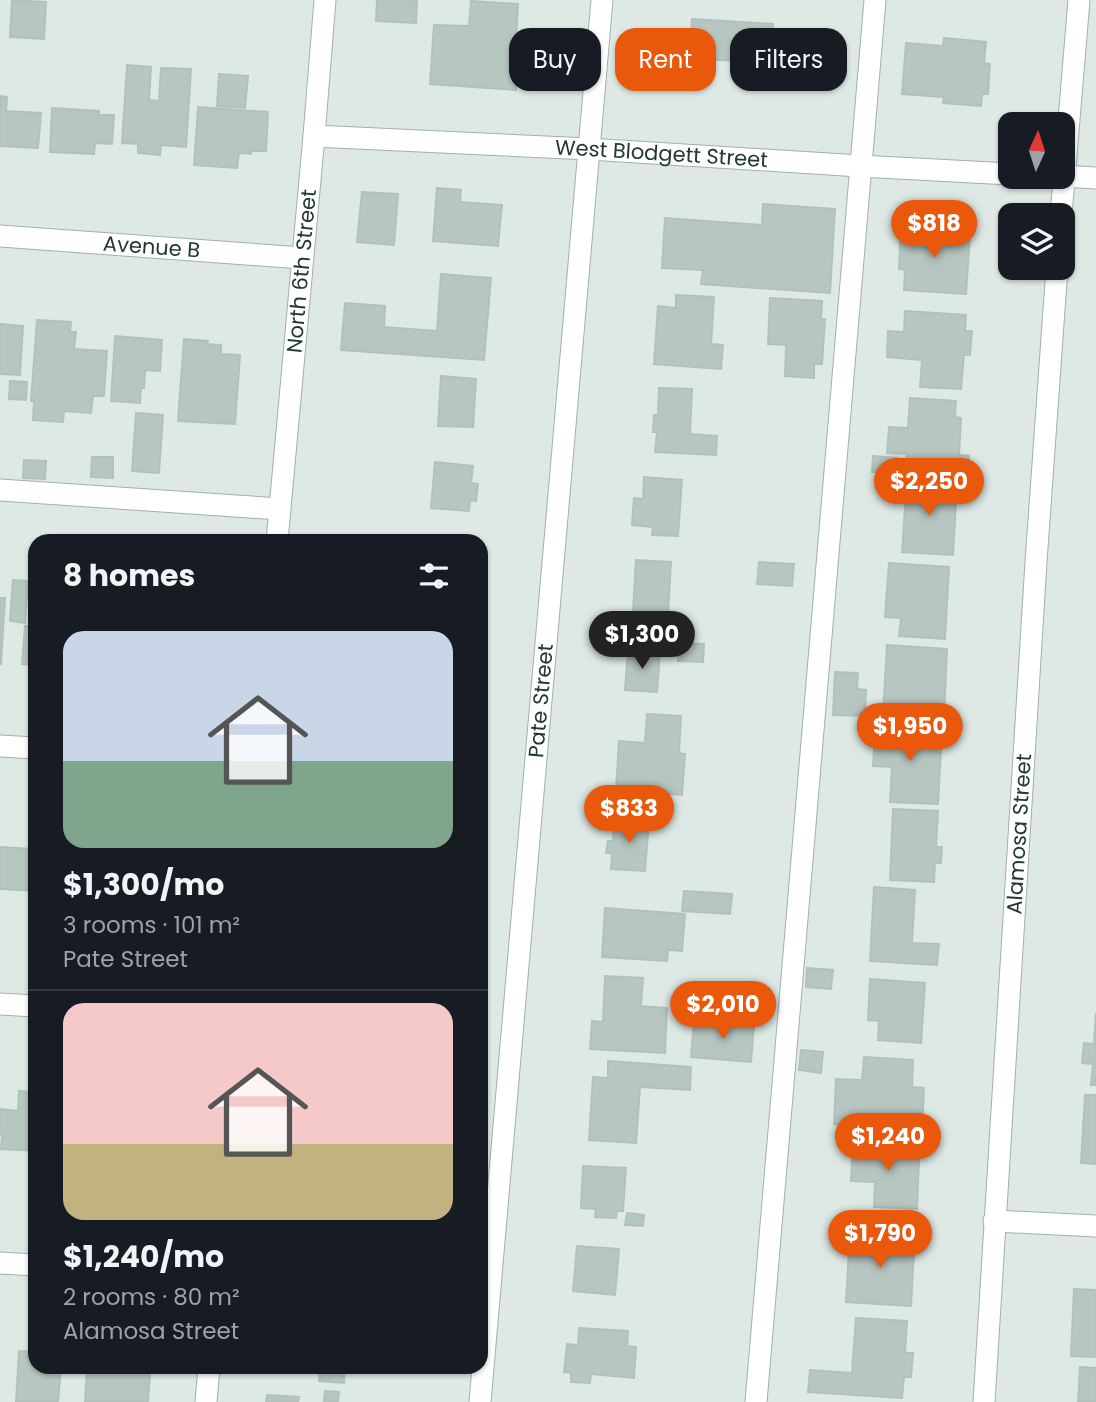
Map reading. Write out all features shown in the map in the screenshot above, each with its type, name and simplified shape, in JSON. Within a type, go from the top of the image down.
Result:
[{"type":"street","name":"North 6th Street","points":[[278,534],[325,0]]},
{"type":"street","name":"Pate Street","points":[[488,1310],[602,0]]},
{"type":"street","points":[[756,1402],[875,0]]},
{"type":"street","points":[[1069,112],[1079,0]]},
{"type":"street","name":"West Blodgett Street","points":[[314,136],[998,173]]},
{"type":"street","points":[[1075,177],[1096,178]]},
{"type":"street","name":"Avenue B","points":[[0,236],[302,258]]},
{"type":"street","name":"Alamosa Street","points":[[984,1402],[1056,280]]},
{"type":"street","points":[[0,490],[280,509]]},
{"type":"street","points":[[0,746],[28,748]]},
{"type":"street","points":[[0,1004],[28,1006]]},
{"type":"street","points":[[995,1220],[1096,1226]]},
{"type":"street","points":[[0,1263],[28,1265]]},
{"type":"street","points":[[206,1402],[208,1374]]},
{"type":"street","name":"Pate Street","points":[[480,1402],[482,1374]]},
{"type":"building","points":[[12,0],[46,2],[44,39],[10,37]]},
{"type":"building","points":[[377,0],[417,0],[416,23],[376,21]]},
{"type":"building","points":[[471,1],[518,4],[517,28],[509,28],[509,90],[430,84],[434,25],[469,26]]},
{"type":"building","points":[[692,19],[773,24],[773,28],[730,28],[730,60],[716,60],[716,28],[691,28]]},
{"type":"building","points":[[944,38],[986,42],[984,63],[990,64],[988,94],[982,94],[981,106],[943,103],[944,97],[902,94],[906,43],[943,46]]},
{"type":"building","points":[[127,65],[151,67],[149,100],[159,101],[161,68],[191,69],[186,147],[161,145],[160,155],[138,153],[138,144],[122,143]]},
{"type":"building","points":[[219,74],[248,76],[245,108],[217,106]]},
{"type":"building","points":[[0,96],[7,97],[6,111],[41,113],[38,148],[0,146]]},
{"type":"building","points":[[198,107],[268,112],[266,151],[239,153],[237,168],[194,165]]},
{"type":"building","points":[[52,108],[99,111],[99,115],[114,115],[112,144],[95,143],[94,154],[50,152]]},
{"type":"building","points":[[437,188],[461,190],[460,202],[502,205],[498,246],[433,241]]},
{"type":"building","points":[[362,192],[398,194],[394,245],[357,242]]},
{"type":"building","points":[[763,204],[835,209],[830,293],[701,284],[703,270],[662,268],[665,218],[762,225]]},
{"type":"building","points":[[901,224],[931,226],[931,232],[970,234],[966,294],[904,290],[905,270],[899,269]]},
{"type":"building","points":[[441,274],[491,278],[484,360],[341,350],[345,303],[385,306],[384,327],[437,331]]},
{"type":"building","points":[[676,295],[714,297],[711,344],[723,345],[721,369],[654,364],[658,306],[676,308]]},
{"type":"building","points":[[770,298],[822,301],[821,319],[825,319],[822,364],[814,364],[814,378],[785,376],[786,345],[768,344]]},
{"type":"building","points":[[905,311],[966,315],[965,331],[972,331],[970,355],[964,355],[961,389],[920,387],[922,360],[887,357],[888,331],[904,332]]},
{"type":"building","points":[[37,320],[71,322],[70,332],[76,332],[74,349],[107,351],[104,396],[93,396],[91,413],[64,411],[63,422],[33,420],[34,401],[31,401]]},
{"type":"building","points":[[0,324],[23,326],[20,375],[0,374]]},
{"type":"building","points":[[115,336],[162,340],[160,371],[145,370],[140,403],[111,401]]},
{"type":"building","points":[[184,339],[208,341],[207,344],[221,345],[221,354],[240,355],[235,424],[178,421]]},
{"type":"building","points":[[441,376],[476,379],[473,427],[438,426]]},
{"type":"building","points":[[10,381],[27,382],[26,400],[9,399]]},
{"type":"building","points":[[659,388],[692,389],[690,434],[717,436],[716,455],[655,452],[657,432],[653,432],[654,415],[658,415]]},
{"type":"building","points":[[910,398],[956,401],[955,417],[961,418],[959,455],[969,456],[968,472],[906,468],[907,454],[887,453],[889,427],[908,428]]},
{"type":"building","points":[[136,413],[163,415],[159,473],[132,471]]},
{"type":"building","points":[[873,456],[898,458],[897,473],[872,472]]},
{"type":"building","points":[[92,457],[113,457],[113,478],[91,477]]},
{"type":"building","points":[[24,460],[46,461],[45,479],[23,478]]},
{"type":"building","points":[[435,462],[473,466],[471,483],[478,484],[476,501],[470,500],[469,511],[431,508]]},
{"type":"building","points":[[644,477],[682,480],[678,536],[652,535],[653,527],[632,525],[634,498],[643,499]]},
{"type":"building","points":[[907,479],[951,482],[950,502],[956,502],[953,555],[902,552]]},
{"type":"building","points":[[636,560],[671,562],[668,613],[633,611]]},
{"type":"building","points":[[759,562],[794,564],[792,586],[757,584]]},
{"type":"building","points":[[889,563],[949,567],[945,639],[899,636],[901,618],[885,617]]},
{"type":"building","points":[[13,580],[28,581],[25,623],[10,621]]},
{"type":"building","points":[[0,598],[5,598],[1,664],[0,664]]},
{"type":"building","points":[[25,626],[28,626],[28,664],[22,664]]},
{"type":"building","points":[[679,643],[704,644],[703,662],[678,661]]},
{"type":"building","points":[[887,645],[947,649],[944,717],[883,714]]},
{"type":"building","points":[[628,650],[660,652],[657,692],[625,690]]},
{"type":"building","points":[[835,672],[858,673],[857,689],[866,690],[865,716],[833,715]]},
{"type":"building","points":[[647,714],[681,716],[679,753],[685,754],[682,795],[616,790],[619,741],[645,743]]},
{"type":"building","points":[[875,728],[942,731],[938,804],[890,802],[892,767],[873,766]]},
{"type":"building","points":[[893,809],[938,811],[936,847],[942,847],[941,863],[935,863],[934,882],[890,880]]},
{"type":"building","points":[[614,819],[649,821],[645,871],[611,869],[612,853],[606,853],[608,841],[613,841]]},
{"type":"building","points":[[0,847],[28,849],[28,891],[0,889]]},
{"type":"building","points":[[874,887],[915,890],[912,943],[939,944],[937,965],[870,961]]},
{"type":"building","points":[[684,891],[732,894],[730,914],[682,911]]},
{"type":"building","points":[[605,908],[685,914],[682,951],[668,950],[667,961],[602,957]]},
{"type":"building","points":[[807,968],[833,970],[831,989],[806,987]]},
{"type":"building","points":[[605,976],[643,978],[641,1006],[667,1008],[665,1053],[590,1049],[592,1021],[603,1022]]},
{"type":"building","points":[[870,979],[925,983],[921,1043],[878,1040],[879,1021],[868,1020]]},
{"type":"building","points":[[1096,1013],[1096,1085],[1091,1085],[1093,1064],[1082,1063],[1084,1043],[1094,1044]]},
{"type":"building","points":[[694,1021],[754,1025],[751,1062],[691,1057]]},
{"type":"building","points":[[801,1050],[823,1052],[821,1073],[799,1070]]},
{"type":"building","points":[[864,1057],[913,1060],[912,1087],[924,1088],[922,1130],[834,1124],[836,1079],[862,1080]]},
{"type":"building","points":[[608,1061],[691,1067],[690,1090],[640,1087],[636,1143],[589,1140],[593,1077],[608,1078]]},
{"type":"building","points":[[19,1091],[28,1092],[28,1151],[1,1149],[0,1109],[18,1111]]},
{"type":"building","points":[[1085,1095],[1096,1095],[1096,1164],[1081,1163]]},
{"type":"building","points":[[853,1142],[913,1145],[912,1158],[919,1159],[917,1209],[874,1207],[875,1182],[851,1181]]},
{"type":"building","points":[[583,1166],[626,1168],[623,1211],[617,1211],[616,1218],[595,1217],[596,1209],[581,1208]]},
{"type":"building","points":[[627,1213],[644,1215],[643,1226],[625,1225]]},
{"type":"building","points":[[850,1233],[910,1236],[909,1250],[914,1251],[911,1306],[846,1302]]},
{"type":"building","points":[[577,1246],[619,1249],[615,1295],[573,1291]]},
{"type":"building","points":[[1074,1289],[1096,1290],[1096,1357],[1071,1356]]},
{"type":"building","points":[[856,1318],[907,1321],[905,1353],[913,1353],[911,1377],[904,1377],[902,1398],[808,1392],[810,1370],[852,1373]]},
{"type":"building","points":[[579,1328],[628,1331],[627,1346],[636,1347],[634,1378],[591,1374],[590,1383],[571,1382],[571,1373],[564,1372],[567,1344],[578,1345]]},
{"type":"building","points":[[19,1351],[28,1352],[28,1374],[60,1374],[58,1402],[16,1402]]},
{"type":"building","points":[[1080,1367],[1096,1368],[1096,1402],[1078,1402]]},
{"type":"building","points":[[87,1374],[150,1374],[148,1402],[85,1402]]},
{"type":"building","points":[[320,1374],[345,1374],[344,1383],[319,1381]]},
{"type":"building","points":[[325,1391],[339,1392],[338,1402],[324,1402]]},
{"type":"building","points":[[267,1395],[299,1397],[298,1402],[266,1402]]}]
